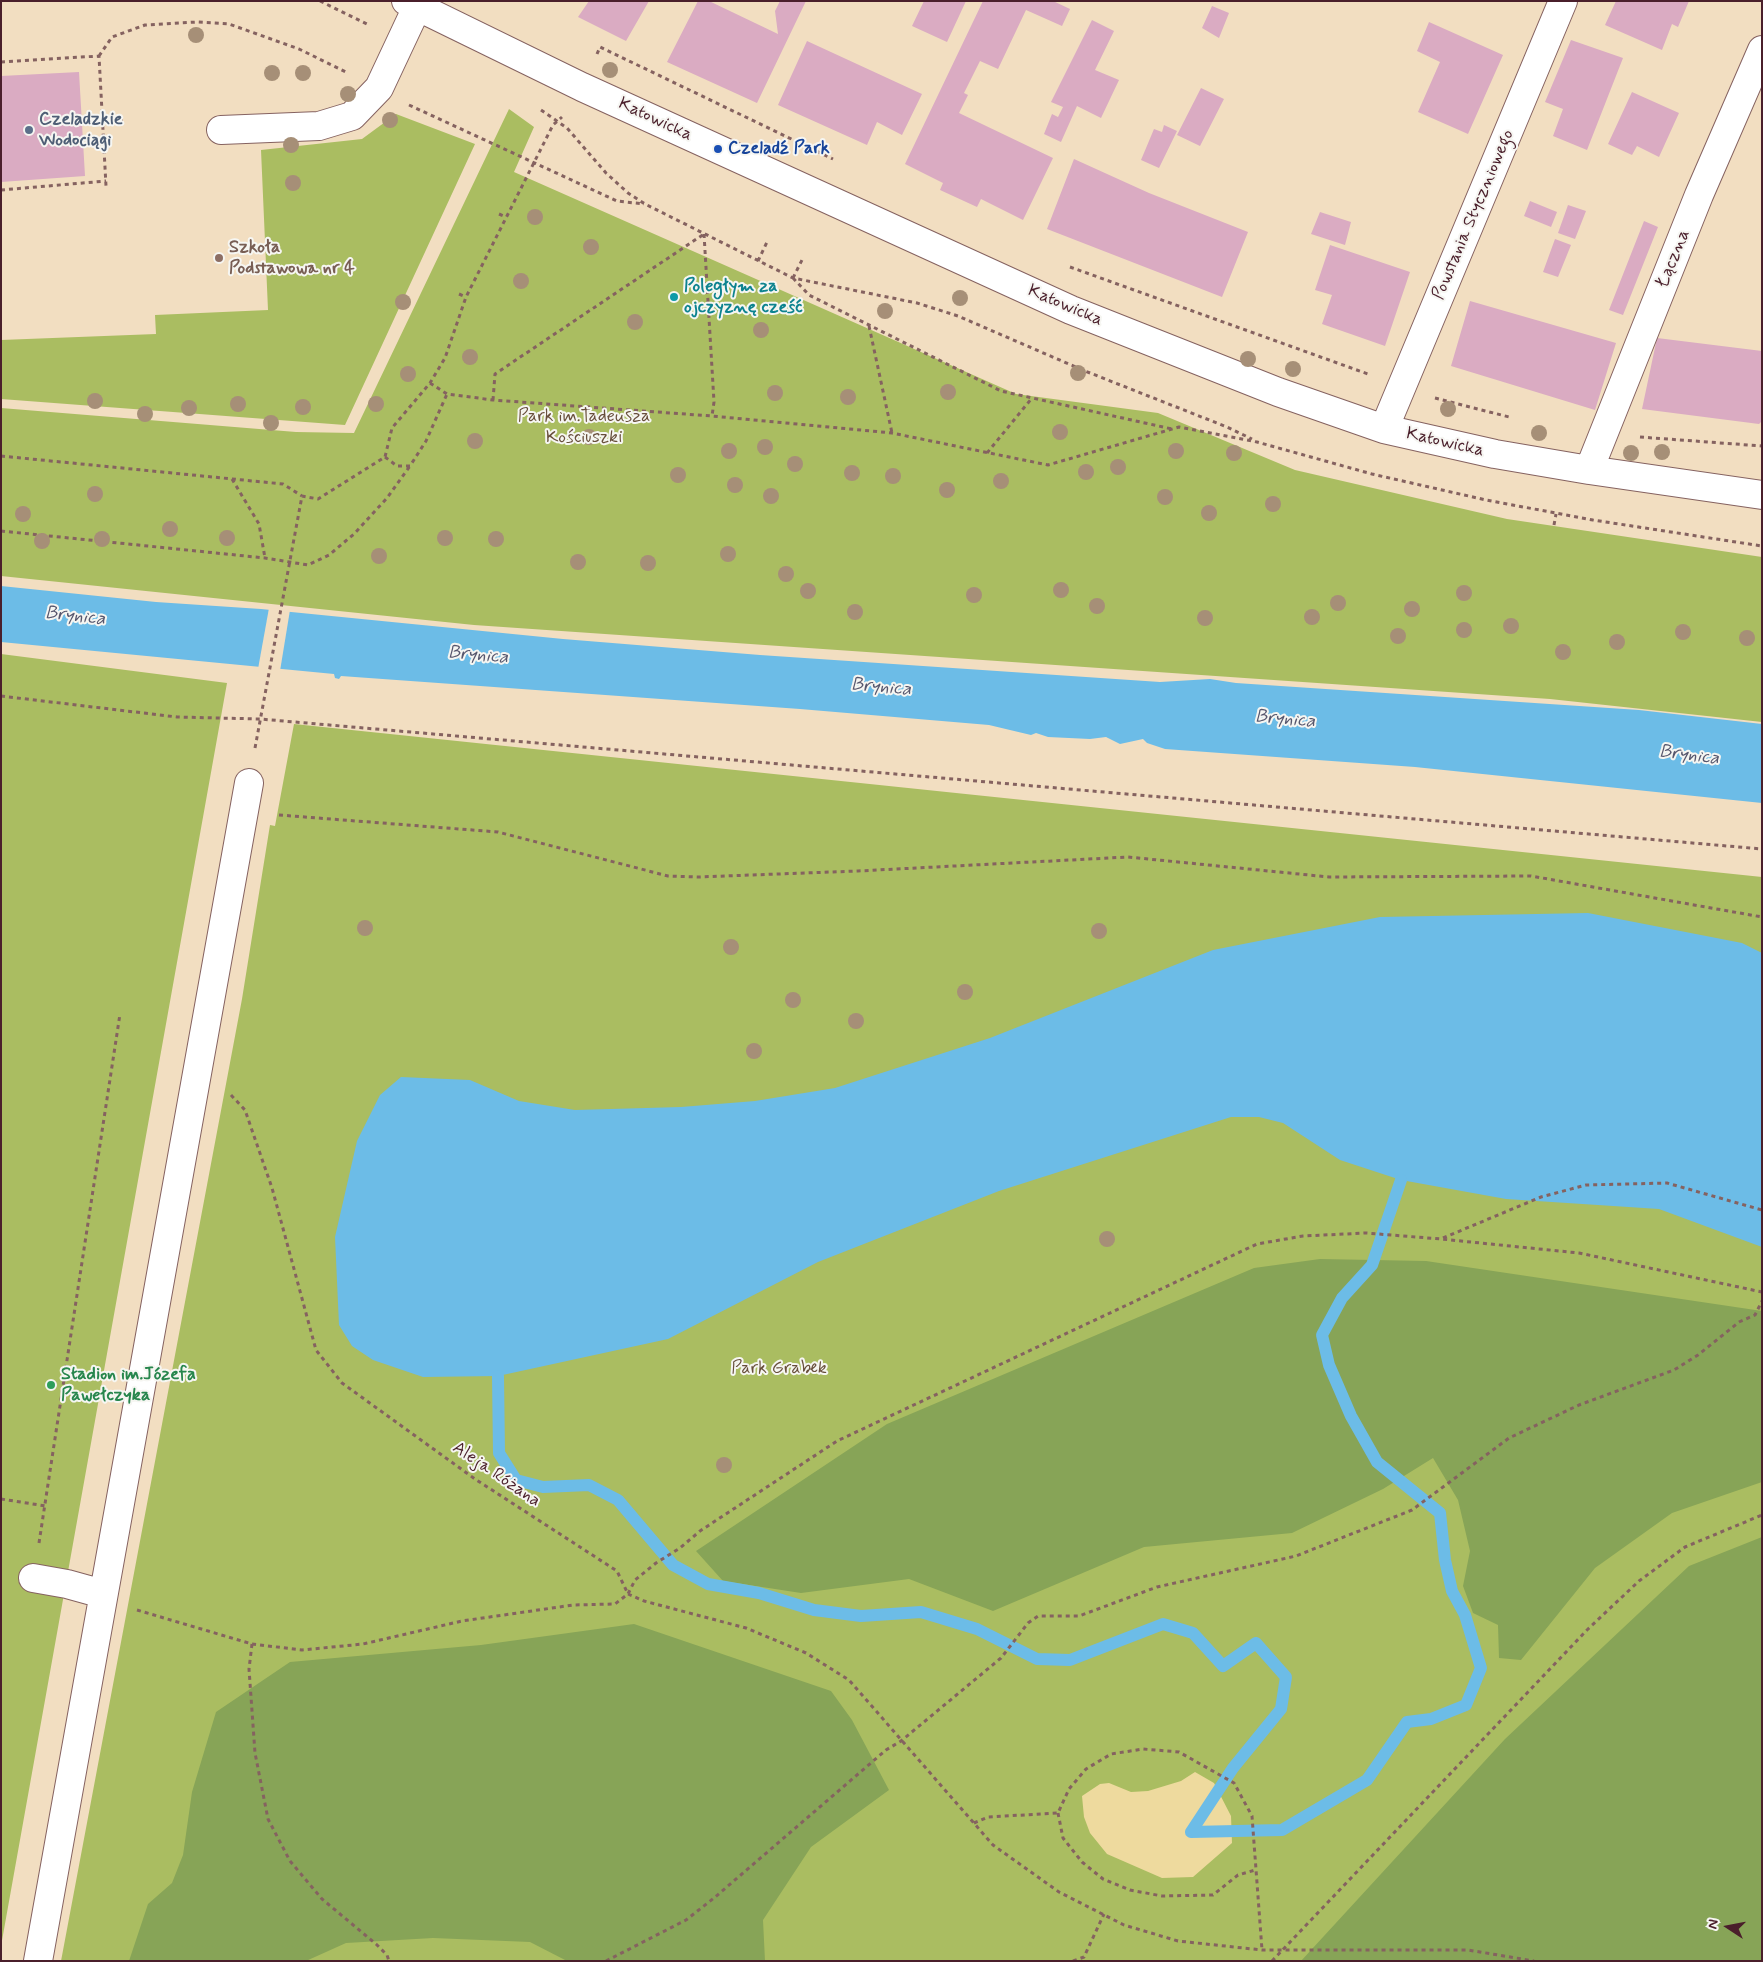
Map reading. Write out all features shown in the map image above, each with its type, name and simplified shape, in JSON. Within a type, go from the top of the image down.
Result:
[{"type":"street","name":"Powstania Styczniowego","points":[[1384,429],[1564,1]]},
{"type":"street","name":"Katowicka","points":[[412,4],[582,87],[1071,310],[1278,392],[1384,429],[1495,454],[1589,470],[1762,495]]},
{"type":"street","points":[[221,130],[319,126],[352,116],[380,88],[412,4]]},
{"type":"street","name":"Łączna","points":[[1589,470],[1699,196],[1762,50]]},
{"type":"street","points":[[38,1961],[249,783]]},
{"type":"street","points":[[33,1578],[67,1584],[103,1594]]},
{"type":"path","points":[[106,186],[99,56],[112,37],[145,25],[197,22],[229,24],[299,49],[380,88],[421,111],[617,201],[645,204]]},
{"type":"path","points":[[1,456],[283,484],[302,496],[318,499],[385,457],[392,428],[430,383],[444,358],[466,297],[533,163],[553,125],[573,106],[600,47],[839,162]]},
{"type":"path","points":[[1,62],[99,56]]},
{"type":"path","points":[[103,121],[126,119]]},
{"type":"path","points":[[558,120],[612,179],[645,204],[793,278],[911,302],[958,316],[1108,381],[1227,427],[1257,442]]},
{"type":"path","points":[[1,190],[106,181]]},
{"type":"path","points":[[499,214],[506,217]]},
{"type":"path","points":[[493,400],[496,374],[704,234]]},
{"type":"path","points":[[704,234],[714,402],[712,416]]},
{"type":"path","points":[[758,261],[767,242]]},
{"type":"path","points":[[793,278],[802,260]]},
{"type":"path","points":[[1061,264],[1341,363],[1402,388],[1517,419]]},
{"type":"path","points":[[793,278],[809,295],[1001,391],[1173,429]]},
{"type":"path","points":[[459,294],[466,297]]},
{"type":"path","points":[[869,326],[892,433]]},
{"type":"path","points":[[430,383],[447,394],[493,400],[712,416],[892,433],[1048,465],[1179,427],[1257,442],[1302,456],[1400,481],[1556,513],[1762,546]]},
{"type":"path","points":[[1,531],[265,558],[308,565],[329,555],[354,534],[387,498],[426,441],[447,394]]},
{"type":"path","points":[[987,453],[1032,398]]},
{"type":"path","points":[[1603,435],[1720,441],[1762,446]]},
{"type":"path","points":[[385,457],[397,466],[410,466]]},
{"type":"path","points":[[232,478],[259,524],[265,558]]},
{"type":"path","points":[[260,719],[288,562],[302,496]]},
{"type":"path","points":[[1554,525],[1556,513]]},
{"type":"path","points":[[1,696],[177,718],[260,719],[1762,848]]},
{"type":"path","points":[[245,810],[268,814],[498,832],[668,876],[698,878],[1128,857],[1329,877],[1531,876],[1762,917]]},
{"type":"path","points":[[33,1578],[46,1506],[120,1014]]},
{"type":"path","name":"Aleja Różana","points":[[198,1074],[219,1081],[245,1110],[272,1188],[316,1350],[342,1383],[475,1479],[617,1571],[628,1594]]},
{"type":"path","points":[[1441,1238],[1542,1197],[1586,1185],[1667,1183],[1762,1210]]},
{"type":"path","points":[[103,1594],[124,1607],[252,1644],[302,1650],[363,1644],[462,1621],[573,1604],[615,1604],[628,1594],[635,1580],[656,1563],[680,1548],[700,1531],[837,1441],[1257,1244],[1303,1236],[1366,1233],[1441,1238],[1579,1253],[1762,1292]]},
{"type":"path","points":[[606,1961],[686,1920],[714,1898],[886,1750],[901,1741],[1001,1658],[1028,1623],[1038,1616],[1079,1616],[1157,1587],[1296,1556],[1412,1510],[1510,1438],[1578,1405],[1674,1370],[1698,1355],[1739,1322],[1755,1315],[1762,1301]]},
{"type":"path","points":[[1,1499],[46,1506]]},
{"type":"path","points":[[1272,1961],[1587,1630],[1632,1587],[1685,1547],[1762,1515]]},
{"type":"path","points":[[628,1594],[644,1602],[746,1628],[806,1653],[849,1680],[993,1845],[1059,1892],[1124,1925],[1178,1940],[1262,1950],[1468,1950],[1534,1961]]},
{"type":"path","points":[[252,1644],[249,1669],[255,1753],[268,1819],[290,1861],[322,1899],[376,1944],[387,1955],[389,1961]]},
{"type":"path","points":[[1255,1870],[1238,1875],[1213,1895],[1162,1896],[1130,1890],[1103,1879],[1082,1862],[1064,1838],[1058,1813],[1069,1789],[1086,1769],[1111,1754],[1143,1748],[1179,1752],[1234,1783],[1252,1816],[1262,1950]]},
{"type":"path","points":[[974,1823],[988,1817],[1058,1813]]},
{"type":"path","points":[[1073,1961],[1084,1958],[1104,1914]]},
{"type":"green space","name":"Park im.Tadeusza Kościuszki","points":[[509,109],[534,127],[514,172],[1016,394],[1158,413],[1295,470],[1507,519],[1762,557],[1762,722],[1550,699],[474,625],[1,576],[1,408],[296,432],[354,433]]},
{"type":"green space","points":[[396,114],[475,144],[345,425],[1,399],[1,340],[156,334],[155,315],[268,310],[261,150],[362,139]]},
{"type":"green space","name":"Stadion im.Józefa Pawełczyka","points":[[1,654],[227,683],[1,1946]]},
{"type":"green space","name":"Park Grabek","points":[[294,724],[1762,877],[1762,1961],[61,1961],[242,999],[270,825],[275,826]]},
{"type":"green space","points":[[1320,1259],[1426,1261],[1762,1311],[1762,1482],[1672,1513],[1595,1568],[1521,1660],[1499,1658],[1498,1625],[1473,1613],[1463,1586],[1470,1551],[1458,1500],[1433,1458],[1383,1489],[1292,1533],[1144,1547],[993,1611],[909,1579],[801,1593],[723,1581],[696,1551],[887,1424],[1254,1268]]},
{"type":"green space","points":[[1762,1537],[1762,1961],[1301,1961],[1505,1739],[1689,1566]]},
{"type":"green space","points":[[634,1624],[831,1691],[852,1720],[889,1790],[811,1847],[763,1920],[765,1961],[567,1961],[530,1942],[433,1938],[346,1943],[306,1961],[129,1961],[148,1904],[172,1883],[183,1855],[192,1792],[216,1712],[290,1662],[481,1645]]},
{"type":"sand","points":[[1195,1772],[1214,1783],[1231,1816],[1232,1843],[1193,1877],[1162,1878],[1107,1854],[1090,1833],[1084,1817],[1082,1796],[1100,1784],[1109,1783],[1131,1792],[1148,1791],[1181,1781]]},
{"type":"water","name":"Brynica","points":[[1,586],[156,602],[261,609],[563,639],[760,655],[1160,682],[1210,679],[1236,683],[1639,710],[1762,724],[1762,803],[1415,767],[1165,749],[1147,743],[1143,739],[1120,744],[1106,737],[1090,739],[1048,737],[1036,733],[1031,735],[989,725],[800,709],[341,676],[339,679],[335,678],[334,674],[1,642]]},
{"type":"water","points":[[1588,913],[1742,943],[1762,953],[1762,1247],[1659,1209],[1506,1199],[1401,1180],[1340,1160],[1283,1123],[1259,1117],[1231,1117],[999,1191],[818,1262],[668,1339],[498,1376],[423,1377],[373,1360],[352,1346],[339,1325],[335,1237],[357,1141],[380,1095],[401,1077],[470,1080],[519,1101],[575,1110],[681,1107],[755,1101],[835,1088],[990,1038],[1213,950],[1380,917]]},
{"type":"pier","points":[[269,608],[290,610],[280,671],[258,669]]},
{"type":"building","points":[[589,1],[649,1],[626,41],[578,17]]},
{"type":"building","points":[[698,1],[709,1],[778,34],[775,11],[780,1],[806,1],[757,103],[667,62]]},
{"type":"building","points":[[924,1],[966,1],[947,42],[912,26]]},
{"type":"building","points":[[983,1],[1053,1],[1070,9],[1062,26],[1026,10],[998,69],[980,61],[964,93],[968,95],[959,113],[1053,158],[1023,220],[981,199],[977,207],[940,190],[943,183],[905,164]]},
{"type":"building","points":[[1616,1],[1689,1],[1678,27],[1672,24],[1662,50],[1605,25]]},
{"type":"building","points":[[1212,6],[1229,13],[1219,38],[1202,28]]},
{"type":"building","points":[[1092,20],[1114,31],[1095,70],[1119,80],[1101,118],[1077,106],[1061,142],[1044,134],[1052,114],[1058,117],[1063,107],[1051,102]]},
{"type":"building","points":[[1429,22],[1503,55],[1468,134],[1418,112],[1440,62],[1417,51]]},
{"type":"building","points":[[1571,40],[1623,58],[1587,150],[1553,136],[1563,109],[1545,102]]},
{"type":"building","points":[[807,41],[922,94],[902,135],[877,122],[867,145],[778,105]]},
{"type":"building","points":[[79,72],[85,176],[1,182],[1,76]]},
{"type":"building","points":[[1201,88],[1224,99],[1200,146],[1177,135]]},
{"type":"building","points":[[1632,92],[1679,113],[1659,157],[1637,146],[1632,155],[1608,144]]},
{"type":"building","points":[[1164,125],[1177,131],[1159,168],[1141,160],[1154,129],[1162,132]]},
{"type":"building","points":[[1074,159],[1149,193],[1248,232],[1222,297],[1047,229]]},
{"type":"building","points":[[1530,201],[1557,212],[1551,227],[1524,216]]},
{"type":"building","points":[[1568,205],[1586,211],[1575,239],[1558,233]]},
{"type":"building","points":[[1320,212],[1351,222],[1345,245],[1311,234]]},
{"type":"building","points":[[1644,221],[1658,227],[1623,315],[1609,310]]},
{"type":"building","points":[[1555,239],[1571,245],[1558,277],[1543,272]]},
{"type":"building","points":[[1330,245],[1410,272],[1385,346],[1322,324],[1332,295],[1315,290]]},
{"type":"building","points":[[1470,301],[1616,343],[1595,410],[1451,366]]},
{"type":"building","points":[[1657,338],[1762,351],[1762,421],[1759,424],[1642,409]]},
{"type":"waterway","points":[[1191,1832],[1282,1830],[1367,1780],[1407,1722],[1431,1719],[1466,1705],[1481,1668],[1465,1615],[1452,1591],[1445,1560],[1440,1513],[1377,1462],[1351,1416],[1329,1365],[1322,1335],[1342,1298],[1372,1265],[1401,1180]]},
{"type":"waterway","points":[[498,1376],[499,1453],[516,1480],[543,1487],[589,1485],[618,1500],[673,1565],[708,1584],[759,1593],[814,1610],[861,1616],[921,1612],[977,1629],[1037,1659],[1070,1660],[1163,1624],[1193,1633],[1223,1666],[1256,1643],[1286,1677],[1281,1709],[1233,1768],[1191,1832]]},
{"type":"place","name":"Czeladzkie Wodociągi","points":[[29,130]]},
{"type":"place","name":"Czeladź Park","points":[[718,149]]},
{"type":"place","name":"Szkoła Podstawowa nr 4","points":[[219,258]]},
{"type":"place","name":"Poległym za ojczyznę cześć","points":[[674,297]]},
{"type":"place","name":"Stadion im.Józefa Pawełczyka","points":[[51,1385]]}]
